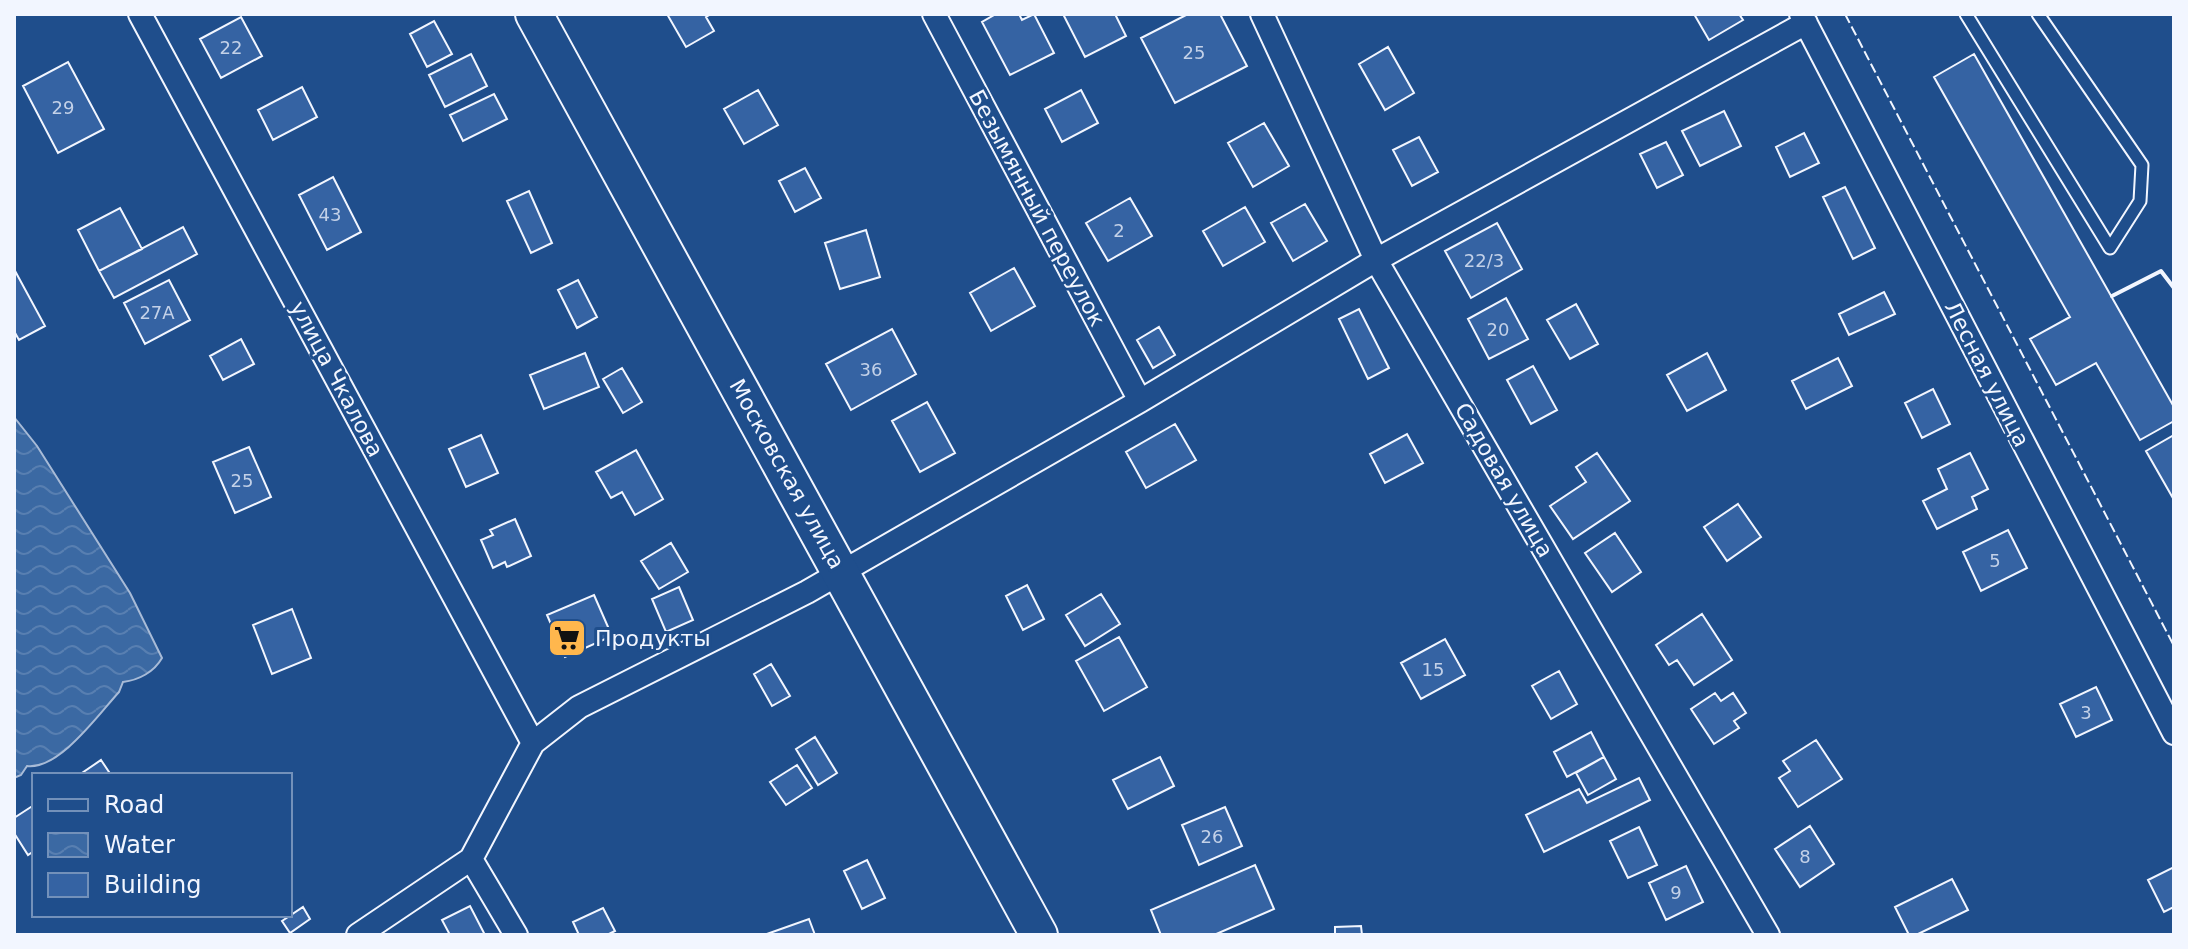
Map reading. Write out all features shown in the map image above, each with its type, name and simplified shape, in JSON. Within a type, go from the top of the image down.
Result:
[{"type":"main road","name":"Московская улица","points":[[534,14],[1039,935]]},
{"type":"street","name":"улица Чкалова","points":[[140,14],[533,743]]},
{"type":"street","name":"Безымянный переулок","points":[[934,14],[1140,401]]},
{"type":"street","name":"Садовая улица","points":[[1262,14],[1376,260],[1768,935]]},
{"type":"street","points":[[358,935],[471,859],[533,743],[579,707],[807,592],[1140,401],[1376,260],[1807,19]]},
{"type":"street","name":"Лесная улица","points":[[1807,19],[2174,733]]},
{"type":"street","points":[[471,859],[516,935]]},
{"type":"lane","points":[[1966,14],[2110,248],[2140,201],[2142,165],[2038,14]]},
{"type":"water","points":[[14,417],[37,446],[130,593],[162,658],[146,674],[123,682],[119,692],[65,750],[39,765],[27,766],[21,775],[14,778]]},
{"type":"building","points":[[667,14],[711,14],[706,17],[714,31],[686,47]]},
{"type":"building","points":[[996,14],[1019,14],[1022,20],[1034,14],[1054,53],[1010,75],[982,22]]},
{"type":"building","points":[[1063,14],[1115,14],[1126,36],[1085,57]]},
{"type":"building","points":[[1188,14],[1220,14],[1247,66],[1175,103],[1141,38]]},
{"type":"building","points":[[1694,14],[1739,14],[1743,20],[1709,40]]},
{"type":"building","points":[[241,17],[262,56],[221,78],[200,39]]},
{"type":"building","points":[[434,21],[452,54],[427,67],[410,34]]},
{"type":"building","points":[[1388,47],[1414,93],[1385,110],[1359,64]]},
{"type":"building","points":[[471,54],[487,86],[445,107],[429,75]]},
{"type":"building","points":[[1974,54],[2174,407],[2174,421],[2140,440],[2096,363],[2056,385],[2030,339],[2070,317],[1934,77]]},
{"type":"building","points":[[68,62],[104,129],[58,153],[23,86]]},
{"type":"building","points":[[302,87],[317,117],[273,140],[258,110]]},
{"type":"building","points":[[758,90],[778,125],[744,144],[724,109]]},
{"type":"building","points":[[1081,90],[1098,123],[1062,142],[1045,109]]},
{"type":"building","points":[[494,94],[507,119],[463,141],[450,115]]},
{"type":"building","points":[[1724,111],[1741,146],[1700,166],[1682,131]]},
{"type":"building","points":[[1264,123],[1289,166],[1253,187],[1228,143]]},
{"type":"building","points":[[1804,133],[1819,163],[1790,177],[1776,147]]},
{"type":"building","points":[[1419,137],[1438,172],[1412,186],[1393,150]]},
{"type":"building","points":[[1666,142],[1683,175],[1657,188],[1640,154]]},
{"type":"building","points":[[805,168],[821,198],[795,212],[779,181]]},
{"type":"building","points":[[333,177],[361,232],[327,250],[299,195]]},
{"type":"building","points":[[1845,187],[1875,248],[1853,259],[1823,197]]},
{"type":"building","points":[[529,191],[552,243],[531,253],[507,201]]},
{"type":"building","points":[[1130,198],[1152,236],[1108,261],[1086,223]]},
{"type":"building","points":[[1305,204],[1327,241],[1293,261],[1271,223]]},
{"type":"building","points":[[1245,207],[1265,242],[1223,266],[1203,231]]},
{"type":"building","points":[[120,208],[142,249],[99,271],[78,230]]},
{"type":"building","points":[[1497,223],[1522,269],[1471,298],[1445,251]]},
{"type":"building","points":[[183,227],[197,254],[114,298],[99,271]]},
{"type":"building","points":[[866,230],[880,277],[840,289],[825,243]]},
{"type":"building","points":[[1014,268],[1035,306],[991,331],[970,293]]},
{"type":"building","points":[[14,269],[45,326],[19,340],[14,331]]},
{"type":"building","points":[[169,280],[190,320],[145,344],[124,303]]},
{"type":"building","points":[[578,280],[597,317],[577,328],[558,290]]},
{"type":"building","points":[[1884,292],[1895,314],[1849,335],[1839,314]]},
{"type":"building","points":[[1506,298],[1528,339],[1489,359],[1468,319]]},
{"type":"building","points":[[1576,304],[1598,344],[1570,359],[1547,320]]},
{"type":"building","points":[[1359,309],[1389,368],[1368,379],[1339,319]]},
{"type":"building","points":[[1159,327],[1175,355],[1153,368],[1137,340]]},
{"type":"building","points":[[892,329],[916,374],[851,410],[826,364]]},
{"type":"building","points":[[241,339],[254,364],[223,380],[210,356]]},
{"type":"building","points":[[585,353],[599,387],[544,409],[530,375]]},
{"type":"building","points":[[1707,353],[1726,390],[1687,411],[1667,375]]},
{"type":"building","points":[[1838,358],[1852,386],[1806,409],[1792,381]]},
{"type":"building","points":[[1533,366],[1557,410],[1531,424],[1507,380]]},
{"type":"building","points":[[622,368],[642,402],[623,413],[603,379]]},
{"type":"building","points":[[1933,389],[1950,424],[1922,438],[1905,403]]},
{"type":"building","points":[[927,402],[955,453],[920,472],[892,421]]},
{"type":"building","points":[[1175,424],[1196,460],[1146,488],[1126,452]]},
{"type":"building","points":[[1407,434],[1423,463],[1385,483],[1370,454]]},
{"type":"building","points":[[481,435],[498,473],[466,487],[449,449]]},
{"type":"building","points":[[2174,435],[2174,500],[2146,451]]},
{"type":"building","points":[[249,447],[271,497],[235,513],[213,462]]},
{"type":"building","points":[[636,450],[663,499],[635,515],[622,492],[611,498],[596,472]]},
{"type":"building","points":[[1597,453],[1630,501],[1573,539],[1550,506],[1586,482],[1576,467]]},
{"type":"building","points":[[1970,453],[1988,489],[1972,497],[1977,509],[1937,529],[1923,501],[1947,489],[1938,469]]},
{"type":"building","points":[[1738,504],[1761,537],[1727,561],[1704,527]]},
{"type":"building","points":[[515,519],[531,556],[507,567],[505,562],[493,568],[481,540],[493,535],[490,530]]},
{"type":"building","points":[[2008,530],[2027,568],[1981,591],[1963,552]]},
{"type":"building","points":[[1615,533],[1641,572],[1612,592],[1585,553]]},
{"type":"building","points":[[671,543],[688,572],[659,589],[641,561]]},
{"type":"building","points":[[1027,585],[1044,619],[1023,630],[1006,596]]},
{"type":"building","points":[[679,587],[693,620],[666,632],[652,599]]},
{"type":"building","points":[[1101,594],[1120,624],[1085,646],[1066,615]]},
{"type":"building","points":[[594,595],[612,636],[565,657],[547,615]]},
{"type":"building","points":[[292,609],[311,658],[272,674],[253,625]]},
{"type":"building","points":[[1702,614],[1732,660],[1694,685],[1677,660],[1669,665],[1656,645]]},
{"type":"building","points":[[1119,637],[1147,687],[1104,711],[1076,661]]},
{"type":"building","points":[[1445,639],[1465,675],[1421,699],[1401,663]]},
{"type":"building","points":[[771,664],[790,696],[772,706],[754,674]]},
{"type":"building","points":[[1559,671],[1577,704],[1551,719],[1532,686]]},
{"type":"building","points":[[2096,687],[2112,720],[2076,737],[2060,704]]},
{"type":"building","points":[[1715,693],[1721,701],[1733,693],[1746,713],[1734,721],[1739,728],[1714,744],[1691,709]]},
{"type":"building","points":[[1591,732],[1604,757],[1567,777],[1554,752]]},
{"type":"building","points":[[815,737],[837,773],[818,785],[796,749]]},
{"type":"building","points":[[1816,740],[1842,779],[1798,807],[1779,778],[1790,771],[1783,761]]},
{"type":"building","points":[[1160,757],[1174,786],[1128,809],[1113,780]]},
{"type":"building","points":[[1604,757],[1616,779],[1588,795],[1576,773]]},
{"type":"building","points":[[101,760],[110,773],[82,773]]},
{"type":"building","points":[[797,765],[812,788],[786,805],[770,782]]},
{"type":"building","points":[[1639,778],[1650,800],[1544,852],[1526,815],[1579,789],[1587,803]]},
{"type":"building","points":[[32,806],[32,852],[28,855],[14,833],[14,818]]},
{"type":"building","points":[[1225,807],[1242,846],[1199,865],[1182,825]]},
{"type":"building","points":[[1810,826],[1834,864],[1800,887],[1775,849]]},
{"type":"building","points":[[1639,827],[1657,865],[1628,878],[1610,841]]},
{"type":"building","points":[[867,860],[885,898],[862,909],[844,871]]},
{"type":"building","points":[[1255,865],[1274,909],[1214,935],[1161,935],[1151,910]]},
{"type":"building","points":[[1686,866],[1703,902],[1666,920],[1649,883]]},
{"type":"building","points":[[2174,867],[2174,907],[2164,912],[2148,880]]},
{"type":"building","points":[[1952,879],[1968,910],[1916,935],[1909,935],[1895,907]]},
{"type":"building","points":[[470,906],[485,935],[450,935],[442,920]]},
{"type":"building","points":[[303,907],[310,919],[290,933],[282,921]]},
{"type":"building","points":[[603,908],[615,931],[607,935],[579,935],[573,922]]},
{"type":"building","points":[[809,919],[815,935],[764,935]]},
{"type":"building","points":[[1361,926],[1362,935],[1335,935],[1335,927]]},
{"type":"fence","points":[[1845,14],[2174,646]]},
{"type":"wall","points":[[2112,296],[2161,271],[2174,288]]},
{"type":"place","name":"Продукты","points":[[567,638]]}]
